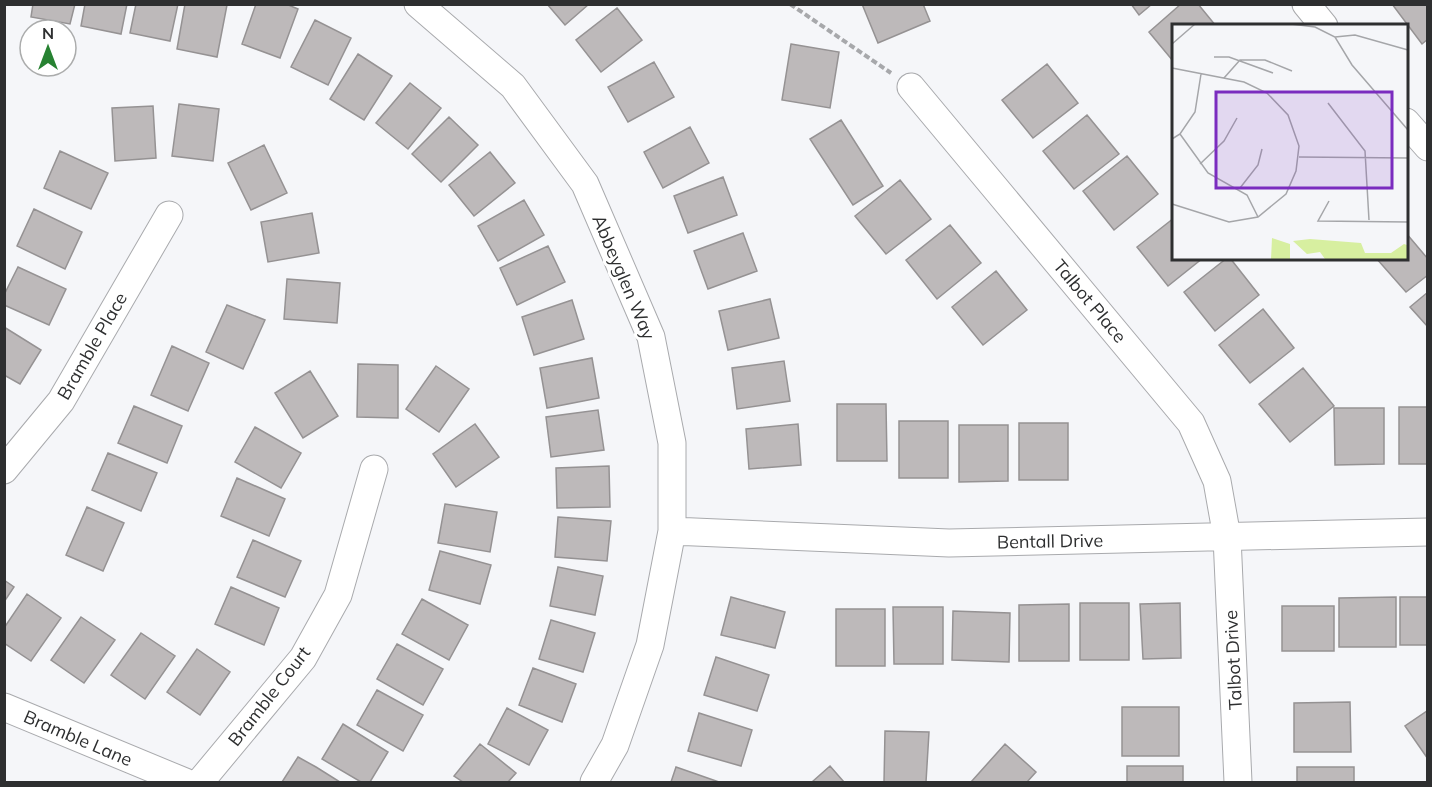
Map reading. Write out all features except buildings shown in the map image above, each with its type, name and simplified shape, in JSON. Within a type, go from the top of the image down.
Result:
[{"type":"street","name":"Abbeyglen Way","points":[[418,4],[513,86],[585,184],[651,337],[672,443],[672,531],[650,645],[615,745],[594,783]]},
{"type":"street","points":[[1306,4],[1322,24]]},
{"type":"street","name":"Talbot Place","points":[[911,87],[1191,423],[1217,481],[1227,537]]},
{"type":"street","points":[[1408,123],[1428,147]]},
{"type":"street","name":"Bramble Place","points":[[4,470],[61,401],[169,214]]},
{"type":"street","name":"Bramble Court","points":[[200,783],[303,658],[338,595],[374,469]]},
{"type":"street","name":"Bentall Drive","points":[[672,531],[949,543],[1428,532]]},
{"type":"street","name":"Talbot Drive","points":[[1227,537],[1238,783]]},
{"type":"street","name":"Bramble Lane","points":[[4,707],[185,783]]},
{"type":"path","points":[[790,4],[911,87]]}]
